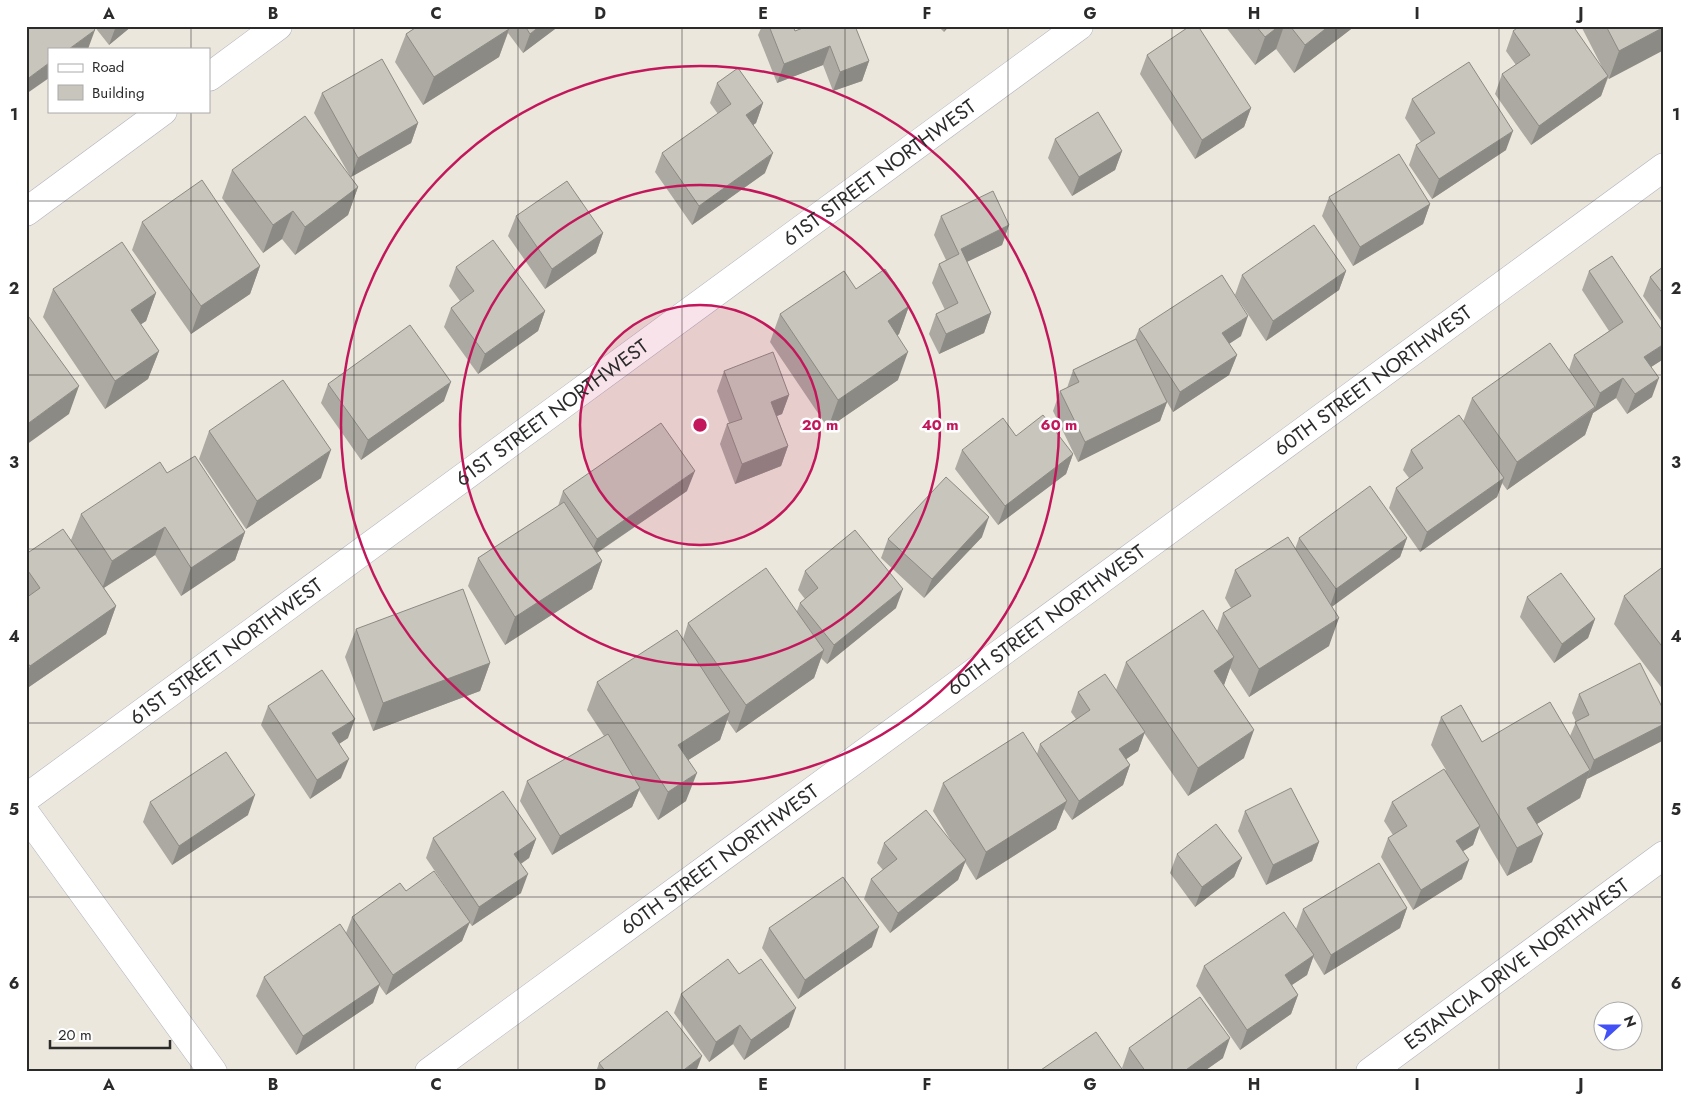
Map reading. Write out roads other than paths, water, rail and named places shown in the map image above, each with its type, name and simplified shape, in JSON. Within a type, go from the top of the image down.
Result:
[{"type":"street","points":[[210,77],[278,26]]},
{"type":"street","name":"61ST STREET NORTHWEST","points":[[26,798],[1079,26]]},
{"type":"street","points":[[26,212],[162,112]]},
{"type":"street","name":"60TH STREET NORTHWEST","points":[[429,1072],[1664,167]]},
{"type":"street","points":[[26,814],[213,1072]]},
{"type":"street","name":"ESTANCIA DRIVE NORTHWEST","points":[[1370,1072],[1664,855]]}]
